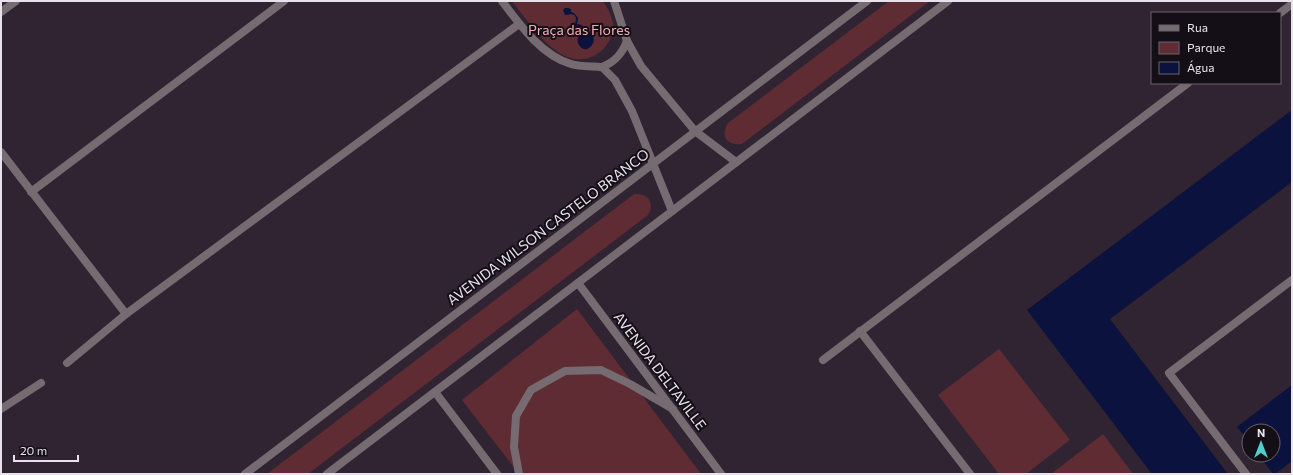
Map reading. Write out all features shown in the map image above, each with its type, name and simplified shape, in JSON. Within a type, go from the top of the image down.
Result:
[{"type":"street","points":[[1,12],[16,1]]},
{"type":"street","points":[[32,192],[284,1]]},
{"type":"street","points":[[502,1],[519,24],[547,53],[572,65],[602,67],[611,63],[618,57],[627,41]]},
{"type":"street","points":[[614,1],[627,41],[640,66],[695,131],[736,162]]},
{"type":"street","name":"AVENIDA WILSON CASTELO BRANCO","points":[[245,474],[867,1]]},
{"type":"street","points":[[327,474],[948,1]]},
{"type":"street","points":[[1281,13],[1292,4]]},
{"type":"street","points":[[67,363],[126,314],[519,24]]},
{"type":"street","points":[[602,67],[615,80],[632,111],[672,211]]},
{"type":"street","points":[[823,360],[1187,84]]},
{"type":"street","points":[[1,152],[126,314]]},
{"type":"street","points":[[1246,474],[1169,373],[1292,280]]},
{"type":"street","name":"AVENIDA DELTAVILLE","points":[[578,283],[721,474]]},
{"type":"street","points":[[860,332],[970,474]]},
{"type":"street","points":[[519,474],[514,446],[516,416],[531,390],[565,370],[601,370],[630,384],[673,409]]},
{"type":"street","points":[[1,409],[41,383]]},
{"type":"street","points":[[435,392],[497,474]]},
{"type":"green space","name":"Praça das Flores","points":[[512,1],[603,1],[612,19],[612,35],[603,49],[597,54],[589,58],[573,59],[557,52],[550,46],[536,32]]},
{"type":"green space","points":[[889,1],[930,1],[742,144],[732,143],[726,139],[725,132],[728,123]]},
{"type":"green space","points":[[634,194],[644,195],[651,203],[648,215],[308,474],[267,474]]},
{"type":"green space","points":[[577,309],[701,474],[519,474],[462,400]]},
{"type":"green space","points":[[999,349],[1070,440],[1026,474],[999,474],[938,395]]},
{"type":"green space","points":[[1103,434],[1133,474],[1051,474]]},
{"type":"water","points":[[565,8],[571,9],[571,12],[578,18],[577,24],[582,25],[584,29],[583,32],[590,33],[593,36],[593,44],[587,49],[583,49],[578,43],[579,37],[582,33],[582,27],[575,25],[576,18],[574,15],[565,15],[563,10]]},
{"type":"water","points":[[1292,110],[1292,182],[1110,319],[1228,474],[1152,474],[1027,310]]},
{"type":"water","points":[[1292,385],[1292,461],[1275,474],[1273,474],[1265,463],[1281,463],[1281,423],[1242,423]]},
{"type":"water","points":[[1241,424],[1241,432],[1237,427]]}]
